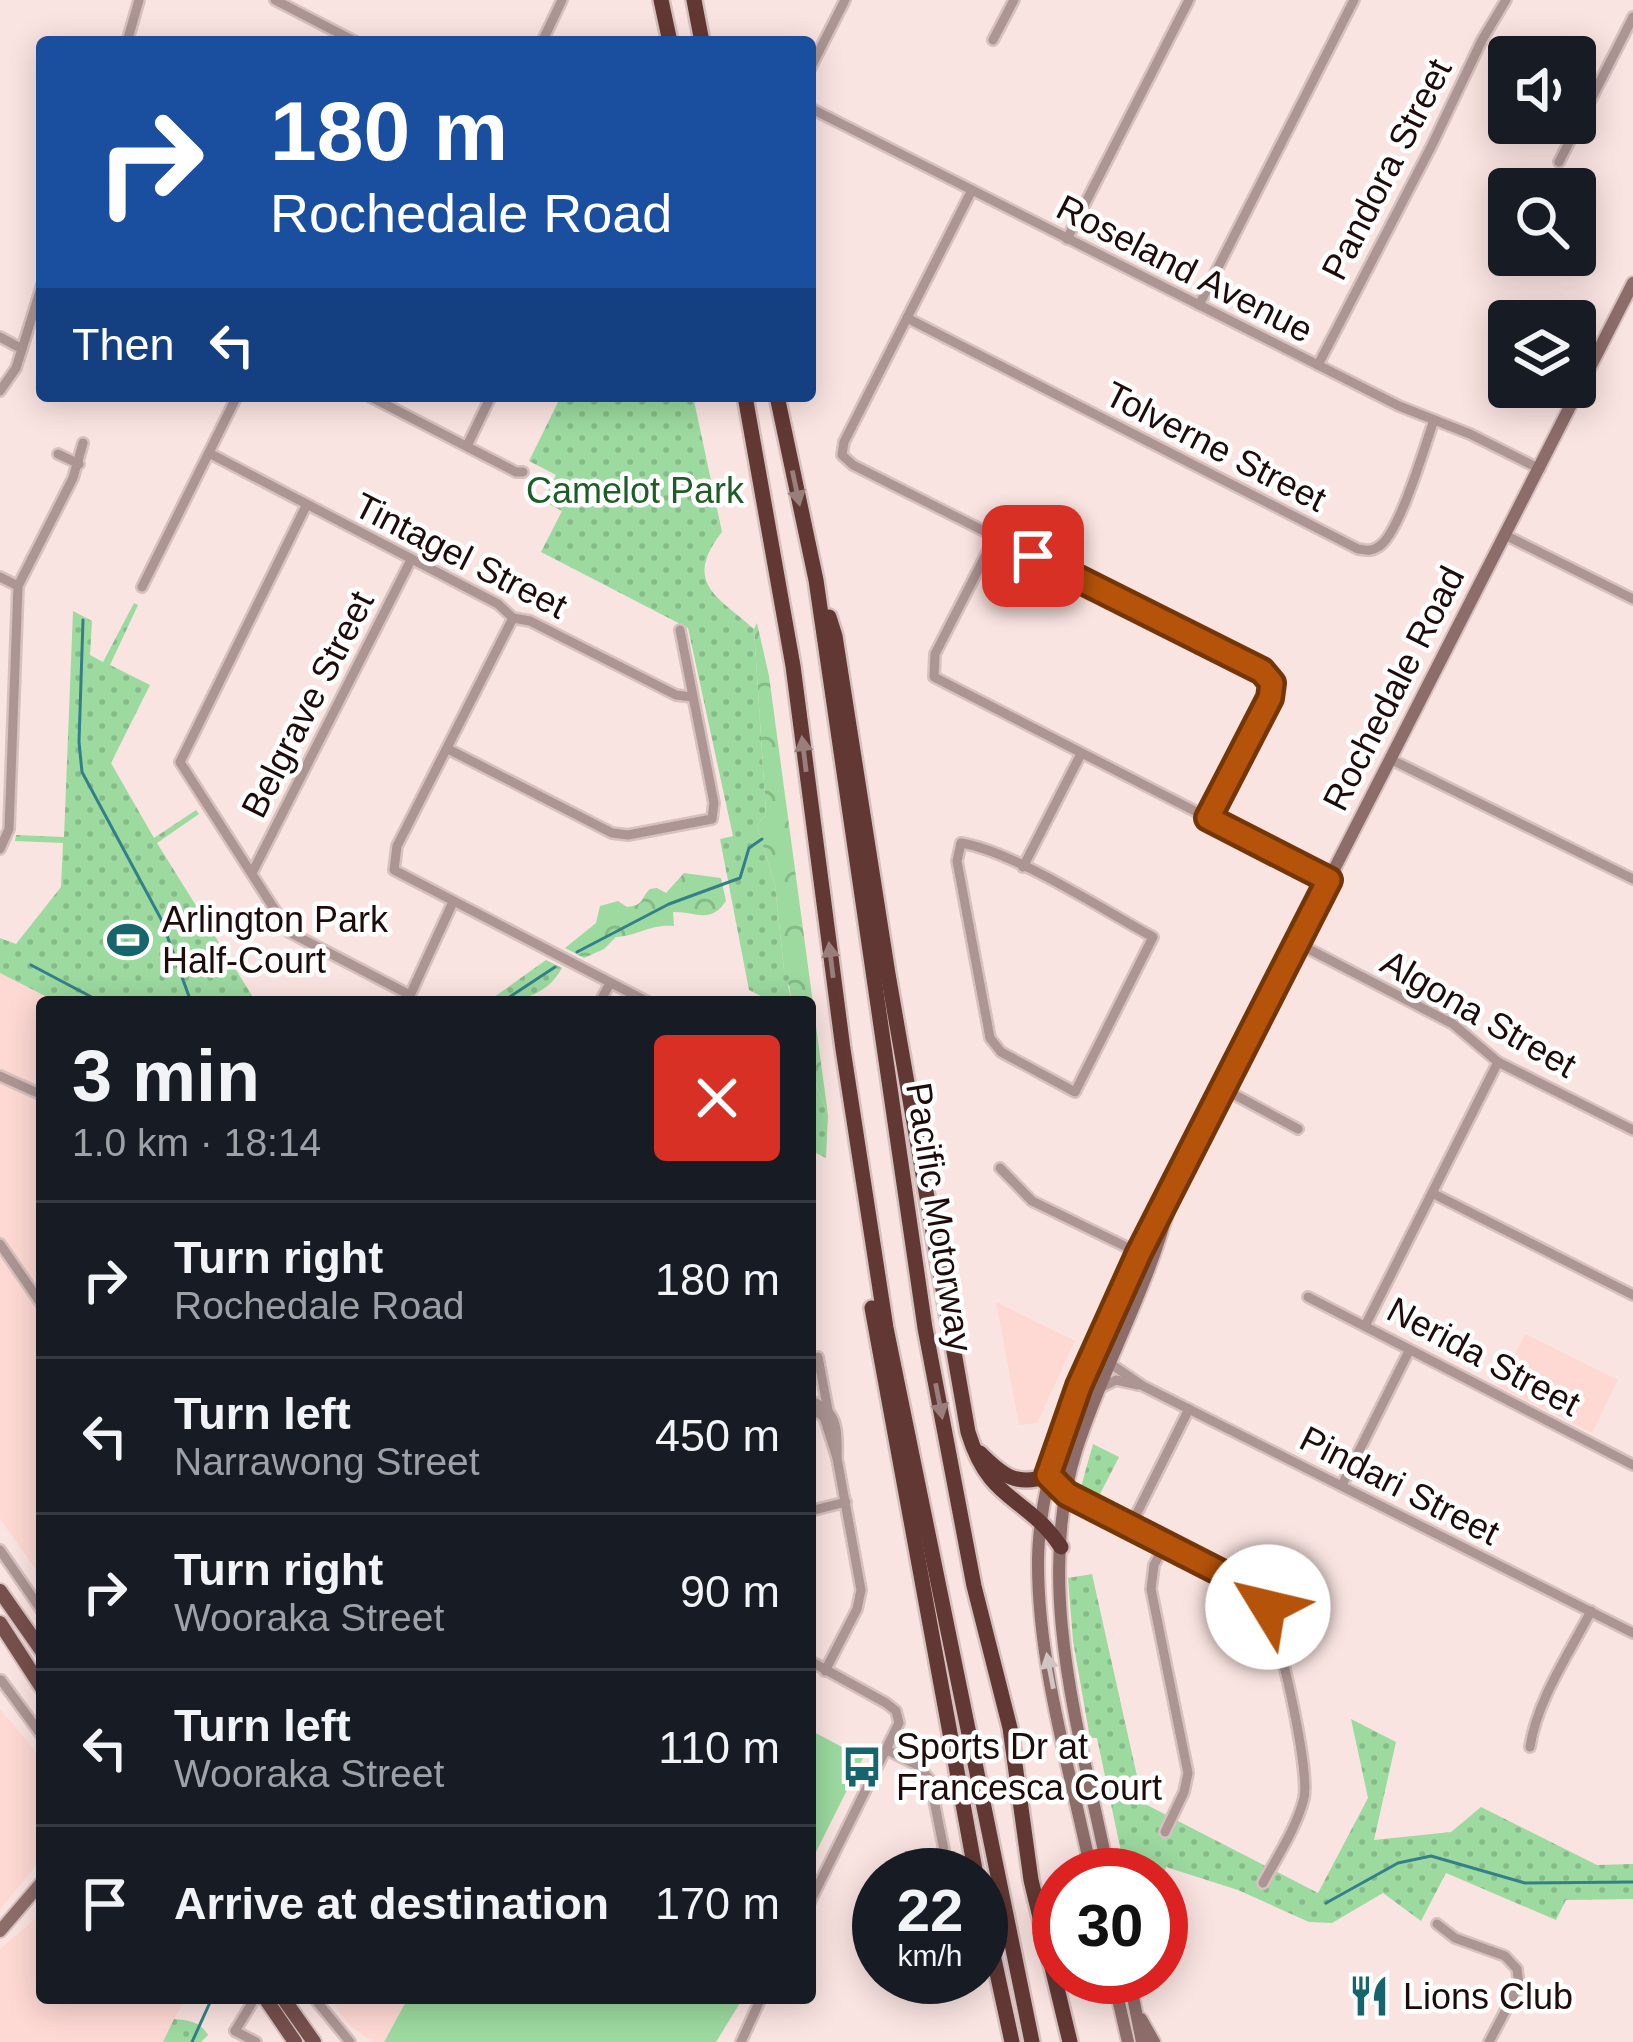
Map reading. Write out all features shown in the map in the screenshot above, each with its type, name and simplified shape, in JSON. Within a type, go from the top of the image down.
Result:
[{"type":"highway","points":[[661,0],[669,36]]},
{"type":"highway","points":[[694,0],[702,36]]},
{"type":"highway","name":"Pacific Motorway","points":[[747,402],[793,666],[842,1049],[886,1328],[1031,2040]]},
{"type":"highway","name":"Pacific Motorway","points":[[778,402],[815,580],[926,1328],[974,1586],[1010,1728],[1031,1880],[1070,2042]]},
{"type":"highway","points":[[815,580],[836,636],[906,1081],[973,1448],[995,1488],[1042,1522],[1061,1546]]},
{"type":"highway","points":[[842,1049],[848,1153],[884,1386],[938,1652],[971,1848]]},
{"type":"highway","points":[[973,1448],[1016,1481],[1048,1475]]},
{"type":"highway","points":[[1004,2004],[1011,2038]]},
{"type":"main road","name":"Rochedale Road","points":[[1087,1848],[1040,1616],[1042,1522],[1048,1475],[1060,1435],[1139,1253],[1633,283]]},
{"type":"main road","name":"Rochedale Road","points":[[1104,1848],[1068,1664],[1061,1546],[1076,1453],[1153,1259],[1174,1186]]},
{"type":"main road","points":[[0,1591],[36,1642]]},
{"type":"main road","points":[[0,1623],[36,1679]]},
{"type":"main road","points":[[0,1930],[36,1889]]},
{"type":"main road","points":[[269,2004],[295,2042]]},
{"type":"main road","points":[[287,2004],[314,2042]]},
{"type":"main road","points":[[1119,2004],[1128,2042]]},
{"type":"main road","points":[[1134,2004],[1142,2042]]},
{"type":"main road","points":[[1135,2007],[1154,2042]]},
{"type":"street","points":[[130,36],[140,0]]},
{"type":"street","points":[[275,0],[344,36]]},
{"type":"street","points":[[545,36],[562,0]]},
{"type":"street","points":[[816,57],[845,0]]},
{"type":"street","points":[[994,40],[1014,0]]},
{"type":"street","points":[[1067,238],[1189,0]]},
{"type":"street","points":[[1199,305],[1354,0]]},
{"type":"street","name":"Pandora Street","points":[[1318,365],[1506,0]]},
{"type":"street","points":[[1559,162],[1633,17]]},
{"type":"street","name":"Roseland Avenue","points":[[816,111],[1318,365],[1540,469]]},
{"type":"street","points":[[972,190],[842,454],[853,465],[1262,671],[1272,683],[1270,698],[1208,818]]},
{"type":"street","points":[[0,391],[16,368],[36,311]]},
{"type":"street","name":"Tolverne Street","points":[[907,318],[1358,548],[1369,550],[1385,541],[1411,489],[1434,420]]},
{"type":"street","points":[[0,338],[22,349]]},
{"type":"street","points":[[142,587],[233,402]]},
{"type":"street","points":[[381,402],[523,472]]},
{"type":"street","points":[[466,446],[488,402]]},
{"type":"street","points":[[0,849],[9,829],[18,586],[79,464],[83,442]]},
{"type":"street","name":"Tintagel Street","points":[[208,453],[498,604],[513,618],[530,621],[676,694],[692,697]]},
{"type":"street","points":[[58,454],[79,464]]},
{"type":"street","points":[[305,506],[180,762],[289,932],[404,996]]},
{"type":"street","points":[[1505,536],[1633,599]]},
{"type":"street","points":[[995,537],[935,654],[932,671],[941,682],[1329,880]]},
{"type":"street","name":"Belgrave Street","points":[[252,873],[411,560]]},
{"type":"street","points":[[0,577],[18,586]]},
{"type":"street","points":[[513,618],[392,862],[400,876],[637,996]]},
{"type":"street","points":[[448,749],[611,833],[628,835],[712,819],[714,803],[680,630]]},
{"type":"street","points":[[1023,867],[1081,754]]},
{"type":"street","points":[[1390,759],[1633,880]]},
{"type":"street","points":[[961,843],[980,846],[1023,867],[1153,937],[1076,1092],[1001,1052],[990,1038],[957,861],[961,843]]},
{"type":"street","points":[[409,996],[453,902]]},
{"type":"street","name":"Algona Street","points":[[1297,943],[1453,1024],[1498,1062],[1633,1130]]},
{"type":"street","points":[[603,996],[610,982]]},
{"type":"street","points":[[1366,1324],[1498,1062]]},
{"type":"street","points":[[0,1076],[36,1091]]},
{"type":"street","points":[[1224,1089],[1298,1129]]},
{"type":"street","points":[[1000,1168],[1032,1201],[1153,1259]]},
{"type":"street","points":[[1432,1193],[1633,1295]]},
{"type":"street","points":[[0,1244],[36,1296]]},
{"type":"street","name":"Nerida Street","points":[[1308,1297],[1633,1465]]},
{"type":"street","points":[[1342,1485],[1409,1352]]},
{"type":"street","name":"Pindari Street","points":[[1093,1355],[1143,1386],[1633,1633]]},
{"type":"street","points":[[818,1357],[862,1590],[826,1671]]},
{"type":"street","name":"Pindari Street","points":[[1100,1388],[1116,1380],[1143,1386]]},
{"type":"street","points":[[816,1399],[824,1384]]},
{"type":"street","points":[[816,1407],[825,1412]]},
{"type":"street","points":[[1131,1525],[1189,1409]]},
{"type":"street","points":[[1048,1475],[1067,1494],[1253,1589],[1268,1607],[1306,1778],[1301,1808],[1263,1883]]},
{"type":"street","points":[[816,1510],[846,1502]]},
{"type":"street","points":[[1165,1544],[1154,1565],[1151,1589],[1188,1773],[1165,1832]]},
{"type":"street","points":[[0,1550],[36,1602]]},
{"type":"street","points":[[1530,1748],[1543,1704],[1591,1611]]},
{"type":"street","points":[[816,1665],[886,1703],[899,1717],[816,1890]]},
{"type":"street","points":[[2,1680],[36,1728]]},
{"type":"street","points":[[887,1750],[919,1766],[930,1780],[944,1848]]},
{"type":"street","points":[[1437,1924],[1455,1938],[1505,1956],[1516,1966],[1520,1983],[1489,2042]]},
{"type":"street","points":[[251,2004],[234,2037],[256,2042]]},
{"type":"street","points":[[319,2004],[350,2042]]},
{"type":"street","points":[[740,2039],[758,2004]]},
{"type":"shaded area","points":[[0,973],[45,996],[36,996],[36,1570],[0,1519]]},
{"type":"shaded area","points":[[996,1302],[1075,1341],[1037,1423],[1019,1425]]},
{"type":"shaded area","points":[[1525,1334],[1618,1380],[1592,1433],[1498,1386]]},
{"type":"shaded area","points":[[0,1709],[36,1752],[36,1865],[0,1910]]},
{"type":"shaded area","points":[[36,1918],[36,2004],[182,2004],[163,2042],[0,2042],[0,1949]]},
{"type":"shaded area","points":[[334,2004],[405,2004],[384,2042],[373,2042],[349,2025]]},
{"type":"green space","name":"Camelot Park","points":[[558,402],[694,402],[722,532],[710,549],[705,577],[718,598],[754,629],[766,814],[757,826],[775,885],[784,970],[795,976],[788,986],[790,996],[761,996],[749,990],[720,839],[733,836],[688,628],[541,552],[562,511],[543,501],[556,475],[529,461]]},
{"type":"green space","points":[[134,603],[138,605],[110,665],[150,685],[111,763],[154,838],[196,810],[199,814],[157,843],[252,996],[45,996],[0,973],[0,938],[16,944],[61,887],[63,843],[15,841],[16,835],[64,837],[73,611],[92,621],[90,655],[103,662]]},
{"type":"green space","points":[[757,623],[769,676],[812,996],[791,996],[788,980],[794,976],[784,970],[775,885],[757,826],[766,814]]},
{"type":"green space","points":[[684,873],[721,878],[726,901],[708,915],[673,912],[674,926],[616,937],[584,958],[565,948],[596,923],[600,906],[618,901],[627,907],[637,905],[650,889],[666,893]]},
{"type":"green space","points":[[546,960],[562,968],[539,992],[495,996]]},
{"type":"green space","points":[[816,1026],[828,1115],[816,1084]]},
{"type":"green space","points":[[816,1084],[828,1115],[826,1158],[816,1153]]},
{"type":"green space","points":[[1093,1444],[1119,1457],[1099,1496],[1081,1487]]},
{"type":"green space","points":[[1092,1574],[1143,1803],[1318,1893],[1368,1798],[1351,1719],[1396,1742],[1374,1840],[1451,1832],[1481,1807],[1597,1865],[1633,1864],[1633,1899],[1566,1900],[1556,1920],[1446,1873],[1421,1921],[1383,1893],[1332,1923],[1309,1922],[1188,1874],[1188,1848],[1120,1848],[1097,1738],[1090,1738],[1073,1641],[1068,1578]]},
{"type":"green space","points":[[816,1733],[863,1758],[816,1852]]},
{"type":"green space","points":[[405,2004],[739,2004],[716,2042],[384,2042]]},
{"type":"green space","points":[[174,2019],[198,2024],[208,2035],[201,2042],[163,2042]]},
{"type":"waterway","points":[[83,620],[82,772],[161,919],[189,996]]},
{"type":"waterway","points":[[577,952],[669,904],[740,878],[749,848],[762,839]]},
{"type":"waterway","points":[[31,965],[90,996]]},
{"type":"waterway","points":[[511,996],[555,967]]},
{"type":"waterway","points":[[1326,1903],[1398,1863],[1431,1856],[1525,1883],[1633,1882]]},
{"type":"waterway","points":[[192,2042],[209,2004]]},
{"type":"place","name":"Arlington Park Half-Court","points":[[128,940]]},
{"type":"place","name":"Sports Dr at Francesca Court","points":[[862,1767]]},
{"type":"place","name":"Lions Club","points":[[1369,1996]]},
{"type":"route","points":[[1033,556],[1262,671],[1272,683],[1270,698],[1208,818],[1329,880],[1139,1253],[1079,1386],[1048,1475],[1067,1494],[1253,1589],[1268,1607]]}]
